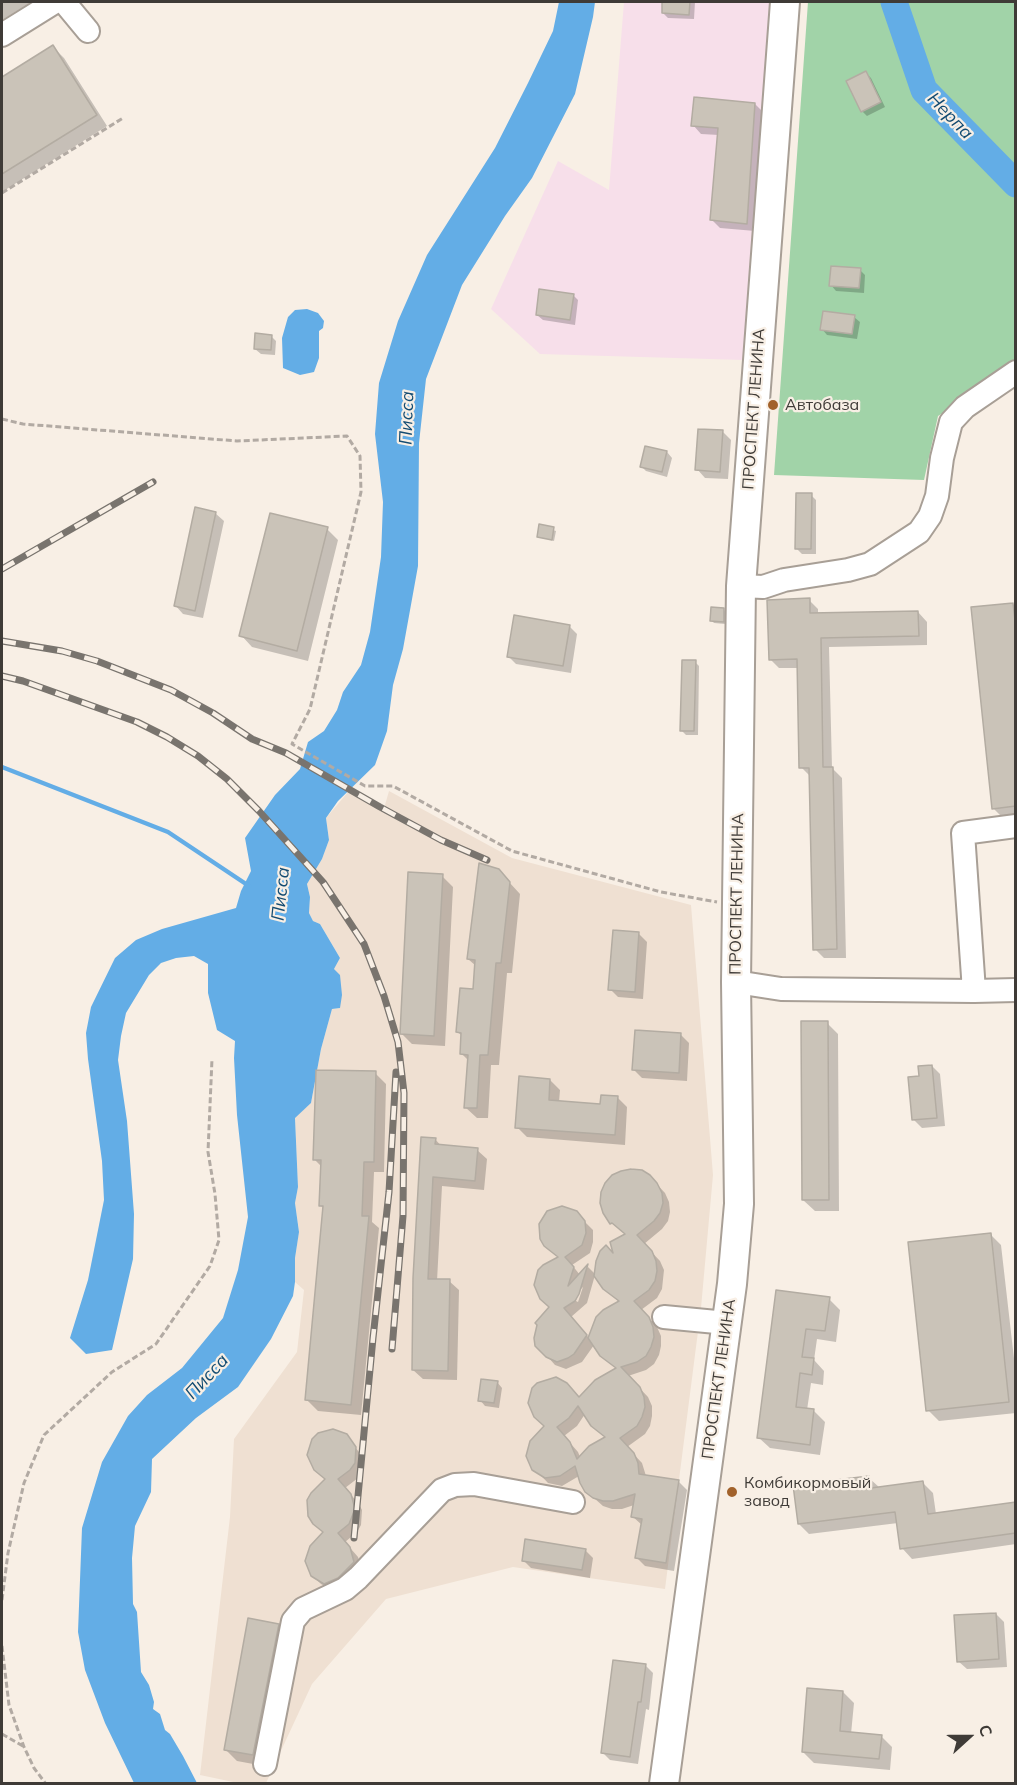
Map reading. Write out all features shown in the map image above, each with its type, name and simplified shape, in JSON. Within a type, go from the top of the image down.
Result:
[{"type":"main road","name":"ПРОСПЕКТ ЛЕНИНА","points":[[664,1784],[727,1323],[739,1204],[736,982],[741,586],[785,2]]},
{"type":"lane","points":[[2,35],[55,2]]},
{"type":"lane","points":[[64,2],[88,31]]},
{"type":"lane","points":[[741,586],[763,587],[784,580],[848,570],[870,564],[919,532],[930,516],[937,496],[942,458],[951,423],[965,407],[1016,372]]},
{"type":"lane","points":[[974,991],[963,833],[1016,826]]},
{"type":"lane","points":[[736,982],[781,989],[1016,990]]},
{"type":"lane","points":[[664,1317],[727,1323]]},
{"type":"lane","points":[[265,1764],[293,1622],[303,1609],[345,1589],[358,1578],[442,1490],[455,1485],[474,1484],[573,1502]]},
{"type":"path","points":[[2,193],[123,118]]},
{"type":"path","points":[[2,419],[23,424],[237,441],[347,435],[360,456],[361,492],[310,709],[292,744],[365,786],[393,786],[512,851],[661,892],[737,905]]},
{"type":"path","points":[[2,1600],[8,1553],[24,1483],[44,1435],[112,1372],[156,1344],[210,1266],[219,1240],[208,1152],[212,1059]]},
{"type":"path","points":[[2,1646],[9,1705],[24,1747],[34,1768],[46,1784]]},
{"type":"path","points":[[2,1734],[24,1747]]},
{"type":"shaded area","points":[[624,2],[771,2],[743,360],[540,354],[491,309],[558,161],[609,190]]},
{"type":"shaded area","points":[[349,791],[383,812],[389,791],[512,858],[691,905],[713,1175],[701,1308],[665,1589],[513,1567],[386,1599],[312,1684],[266,1783],[238,1783],[200,1775],[230,1517],[234,1439],[297,1352],[304,1290],[295,1282],[295,1258],[299,1231],[295,1203],[298,1187],[295,1117],[311,1103],[321,1049],[332,1009],[340,1008],[334,969],[340,958],[320,924],[313,921],[309,913],[310,897],[307,884],[322,859],[329,840],[326,818]]},
{"type":"green space","points":[[808,2],[1015,2],[1015,367],[938,416],[924,480],[774,475]]},
{"type":"water","name":"Писса","points":[[559,2],[595,2],[575,94],[532,178],[462,285],[426,379],[419,443],[418,566],[403,649],[393,685],[387,731],[375,765],[338,801],[326,818],[329,840],[322,859],[307,884],[310,897],[309,913],[313,921],[320,924],[340,958],[334,969],[340,975],[342,995],[340,1008],[332,1009],[321,1049],[311,1103],[295,1118],[298,1187],[295,1203],[299,1232],[293,1296],[271,1339],[238,1387],[196,1418],[152,1459],[151,1492],[135,1526],[132,1558],[133,1604],[137,1612],[141,1672],[149,1685],[154,1702],[153,1709],[160,1714],[165,1730],[170,1734],[197,1783],[134,1783],[105,1723],[85,1670],[78,1632],[82,1528],[102,1462],[128,1416],[147,1395],[182,1368],[223,1318],[238,1270],[248,1217],[237,1115],[235,1041],[217,1030],[208,993],[208,964],[194,956],[176,958],[161,963],[149,975],[126,1013],[121,1036],[118,1060],[127,1121],[134,1214],[133,1259],[112,1350],[86,1354],[70,1338],[88,1280],[104,1200],[102,1161],[86,1033],[91,1007],[115,958],[136,940],[162,929],[236,908],[251,871],[245,838],[275,795],[300,769],[308,742],[324,731],[337,710],[343,692],[361,665],[370,632],[381,557],[383,502],[375,434],[379,383],[398,321],[427,255],[495,148],[553,31]]},
{"type":"water","points":[[307,309],[318,313],[324,321],[323,328],[319,331],[319,358],[314,372],[300,375],[283,368],[282,338],[288,317],[295,310]]},
{"type":"building","points":[[662,2],[690,2],[689,15],[662,13]]},
{"type":"building","points":[[53,45],[97,115],[2,174],[2,77]]},
{"type":"building","points":[[866,71],[881,102],[861,112],[846,81]]},
{"type":"building","points":[[694,97],[755,103],[747,224],[710,220],[718,128],[691,126]]},
{"type":"building","points":[[831,266],[861,268],[859,288],[829,286]]},
{"type":"building","points":[[539,289],[574,294],[570,320],[536,315]]},
{"type":"building","points":[[823,311],[855,315],[852,334],[820,330]]},
{"type":"building","points":[[255,333],[272,335],[271,350],[254,349]]},
{"type":"building","points":[[698,429],[723,430],[720,472],[695,470]]},
{"type":"building","points":[[645,446],[667,451],[662,472],[640,467]]},
{"type":"building","points":[[796,493],[812,493],[811,549],[795,549]]},
{"type":"building","points":[[195,507],[216,512],[195,611],[174,606]]},
{"type":"building","points":[[270,513],[328,527],[297,651],[239,636]]},
{"type":"building","points":[[539,524],[554,527],[552,540],[537,537]]},
{"type":"building","points":[[810,598],[810,613],[918,611],[919,636],[821,638],[823,767],[833,767],[837,949],[813,950],[809,768],[799,768],[797,659],[769,660],[767,600]]},
{"type":"building","points":[[1013,603],[1016,629],[1016,806],[992,809],[971,607]]},
{"type":"building","points":[[711,607],[724,608],[724,622],[710,621]]},
{"type":"building","points":[[514,615],[570,625],[563,666],[507,657]]},
{"type":"building","points":[[682,660],[696,660],[694,731],[680,731]]},
{"type":"building","points":[[479,863],[499,869],[510,882],[501,963],[496,963],[488,1055],[480,1055],[477,1108],[464,1108],[468,1055],[460,1054],[461,1033],[456,1032],[460,988],[473,989],[475,960],[467,959]]},
{"type":"building","points":[[408,872],[443,874],[434,1036],[400,1034]]},
{"type":"building","points":[[613,930],[639,932],[635,992],[608,990]]},
{"type":"building","points":[[801,1021],[828,1021],[829,1200],[802,1200]]},
{"type":"building","points":[[635,1030],[681,1033],[679,1073],[632,1070]]},
{"type":"building","points":[[932,1065],[937,1118],[912,1120],[908,1077],[919,1076],[918,1066]]},
{"type":"building","points":[[316,1070],[376,1071],[374,1162],[364,1162],[362,1216],[369,1216],[351,1405],[305,1400],[323,1206],[319,1206],[321,1160],[313,1160]]},
{"type":"building","points":[[519,1076],[550,1079],[549,1100],[600,1104],[601,1095],[618,1096],[615,1135],[515,1128]]},
{"type":"building","points":[[421,1137],[436,1138],[435,1144],[478,1148],[475,1181],[433,1177],[428,1279],[450,1279],[448,1371],[412,1370],[413,1278]]},
{"type":"building","points":[[642,1170],[657,1183],[662,1193],[663,1203],[660,1213],[637,1235],[652,1251],[656,1261],[655,1281],[649,1290],[634,1301],[649,1317],[654,1337],[646,1356],[637,1362],[621,1367],[640,1387],[645,1407],[637,1426],[620,1438],[634,1453],[639,1474],[679,1480],[666,1563],[635,1558],[642,1519],[631,1517],[635,1494],[613,1501],[593,1498],[585,1492],[575,1466],[560,1476],[545,1478],[532,1470],[526,1456],[530,1441],[544,1426],[534,1417],[528,1403],[532,1388],[537,1383],[556,1377],[567,1383],[579,1397],[595,1380],[616,1368],[600,1356],[588,1338],[596,1317],[619,1301],[603,1289],[594,1276],[600,1251],[606,1245],[613,1253],[610,1242],[625,1234],[612,1223],[610,1224],[600,1203],[605,1183],[612,1175],[621,1171]],"holes":[[[578,1406],[591,1426],[605,1437],[589,1446],[577,1459],[570,1442],[557,1427],[569,1418]]]},
{"type":"building","points":[[562,1206],[577,1211],[585,1221],[586,1233],[582,1245],[565,1257],[574,1267],[568,1286],[588,1264],[579,1294],[575,1301],[564,1308],[587,1335],[574,1354],[557,1362],[546,1357],[535,1346],[537,1325],[535,1323],[549,1307],[540,1299],[534,1285],[538,1270],[558,1257],[544,1246],[540,1239],[539,1224],[547,1211]]},
{"type":"building","points":[[991,1233],[1009,1402],[926,1411],[908,1242]]},
{"type":"building","points":[[776,1290],[830,1297],[825,1331],[806,1329],[802,1357],[814,1358],[812,1375],[800,1373],[796,1407],[814,1409],[810,1445],[757,1438]]},
{"type":"building","points":[[481,1379],[498,1381],[494,1403],[478,1401]]},
{"type":"building","points":[[333,1429],[347,1434],[356,1447],[355,1463],[338,1479],[351,1494],[355,1509],[349,1524],[338,1533],[350,1547],[354,1562],[338,1578],[324,1584],[311,1576],[305,1561],[310,1546],[323,1532],[313,1524],[308,1516],[307,1500],[325,1479],[314,1470],[307,1455],[312,1439],[318,1433]]},
{"type":"building","points":[[869,1476],[871,1488],[923,1481],[928,1514],[1016,1502],[1016,1533],[900,1549],[895,1512],[798,1524],[793,1485]]},
{"type":"building","points":[[525,1539],[586,1549],[582,1570],[522,1561]]},
{"type":"building","points":[[996,1613],[999,1659],[957,1662],[954,1615]]},
{"type":"building","points":[[248,1618],[279,1624],[253,1755],[224,1750]]},
{"type":"building","points":[[613,1660],[646,1664],[630,1757],[601,1753]]},
{"type":"building","points":[[807,1688],[843,1691],[840,1731],[882,1735],[879,1759],[802,1752]]},
{"type":"waterway","name":"Нерпа","points":[[894,2],[924,90],[1016,184]]},
{"type":"waterway","points":[[2,767],[168,832],[249,886]]},
{"type":"railway","points":[[2,569],[153,482]]},
{"type":"railway","points":[[2,641],[62,651],[97,661],[171,690],[213,713],[252,739],[286,753],[441,840],[487,860]]},
{"type":"railway","points":[[2,676],[23,681],[137,722],[198,756],[227,779],[259,811],[323,882],[364,944],[384,996],[398,1042],[404,1093],[403,1216],[392,1349]]},
{"type":"railway","points":[[354,1538],[389,1192],[396,1072]]},
{"type":"place","name":"Автобаза","points":[[773,405]]},
{"type":"place","name":"Комбикормовый завод","points":[[732,1492]]}]
